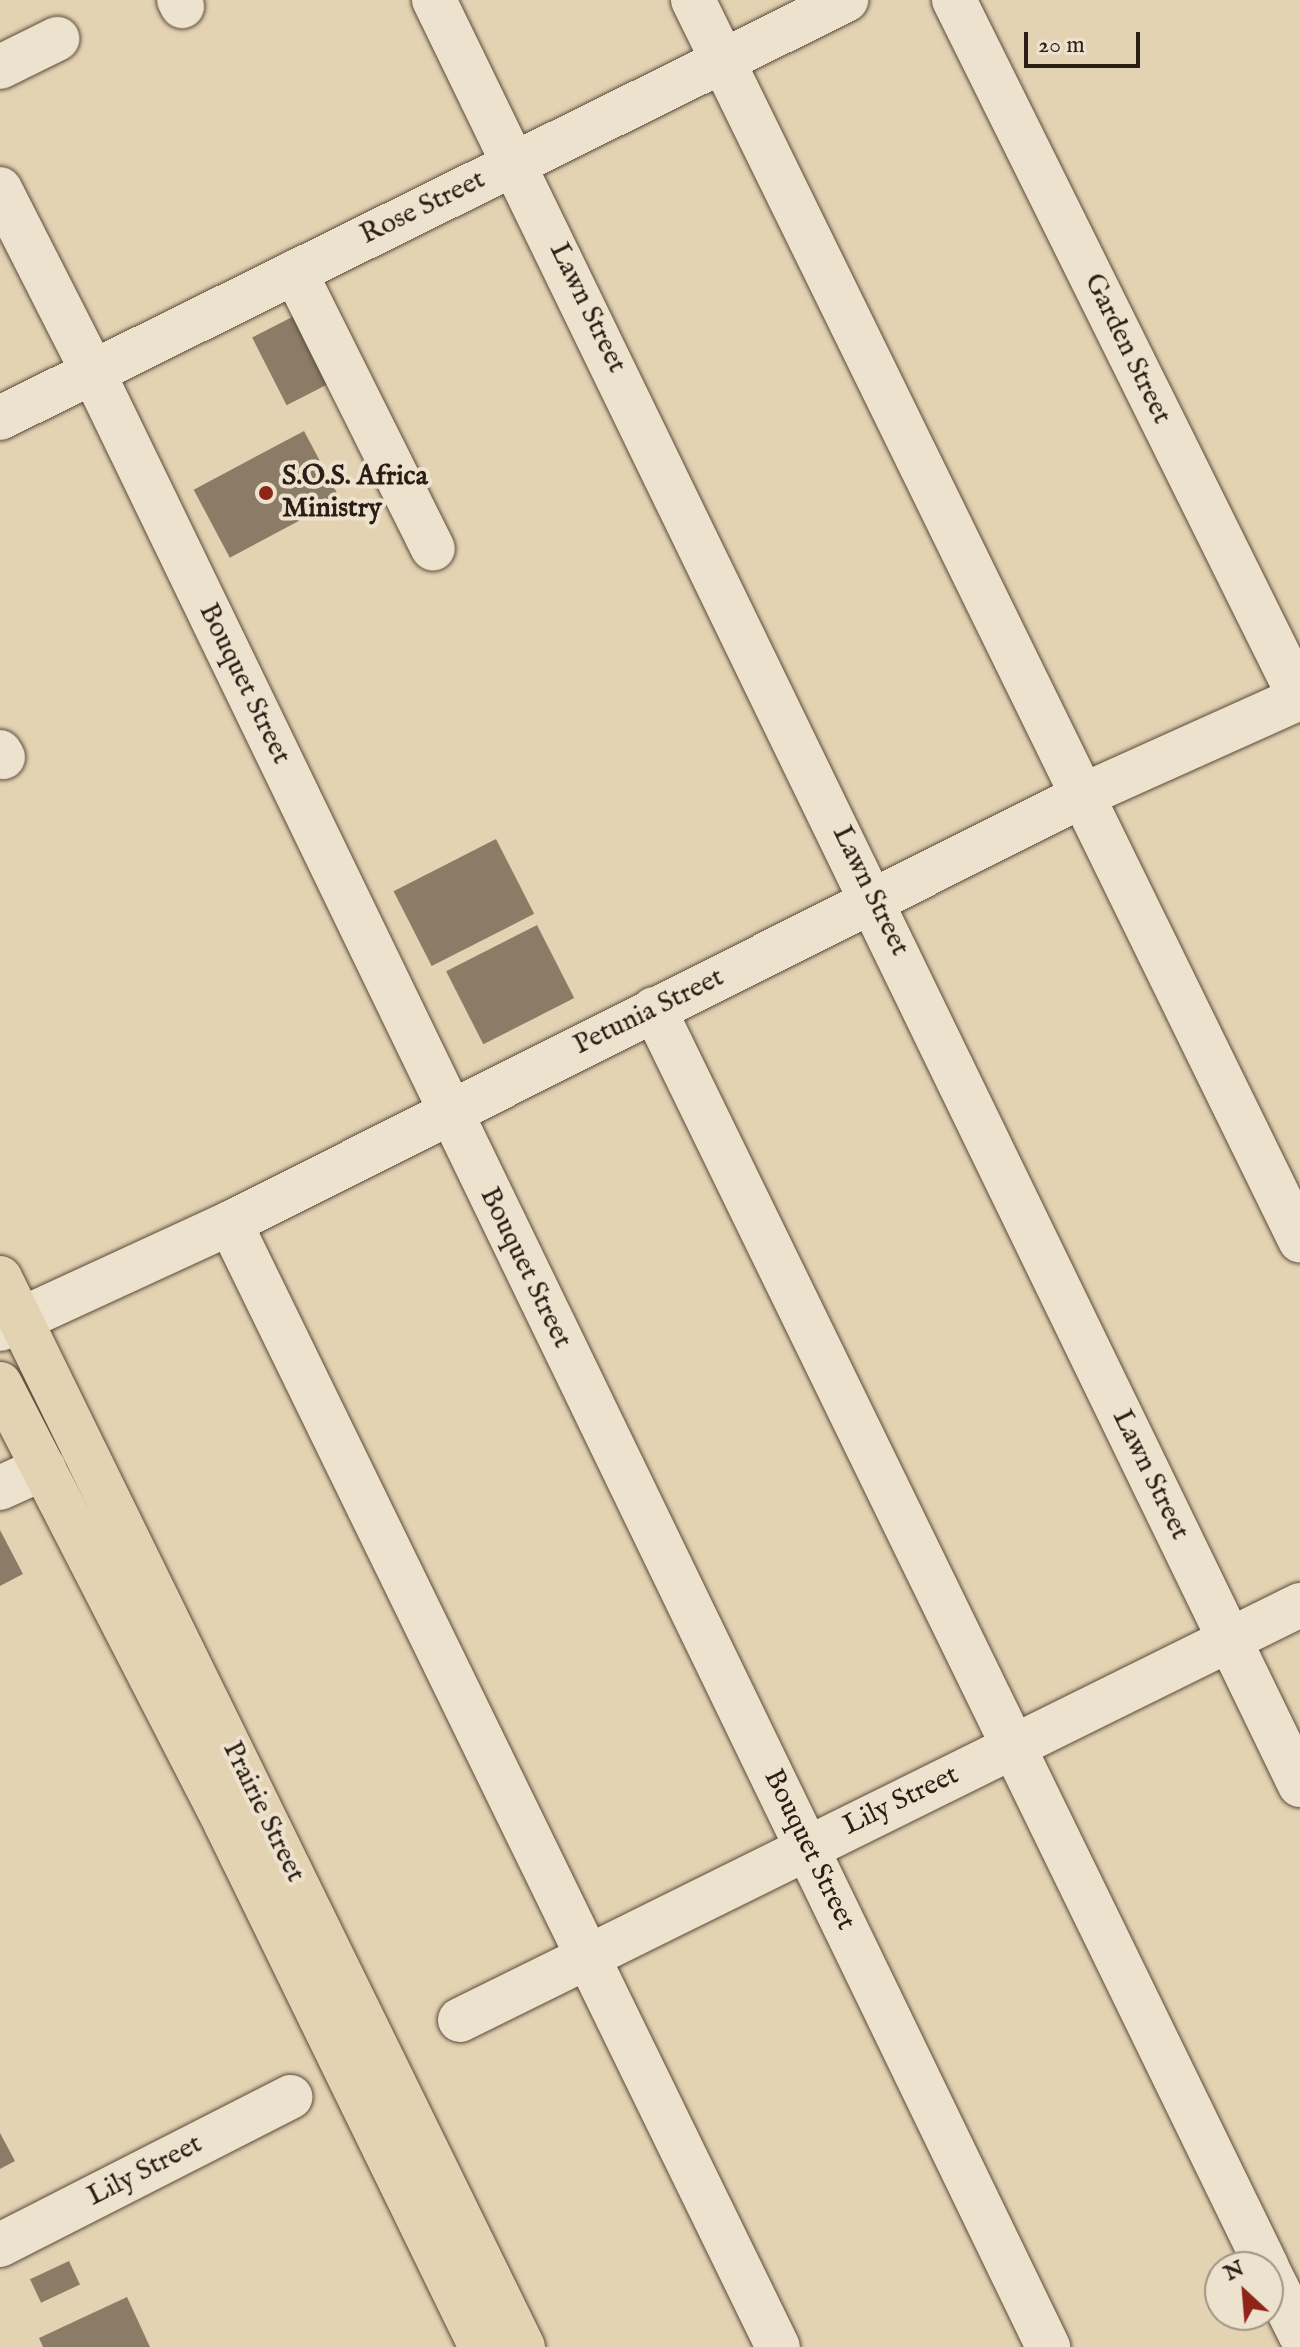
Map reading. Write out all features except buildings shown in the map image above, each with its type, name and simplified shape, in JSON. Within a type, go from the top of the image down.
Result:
[{"type":"main road","name":"Prairie Street","points":[[0,1278],[10,1325],[523,2347]]},
{"type":"main road","name":"Prairie Street","points":[[0,1384],[240,1851],[481,2347]]},
{"type":"street","name":"Lawn Street","points":[[434,0],[875,900],[1300,1785]]},
{"type":"street","points":[[693,0],[1086,794],[1300,1240]]},
{"type":"street","name":"Rose Street","points":[[0,418],[516,162],[724,63],[846,0]]},
{"type":"street","name":"Garden Street","points":[[954,0],[1300,698]]},
{"type":"street","points":[[0,67],[57,39]]},
{"type":"street","name":"Bouquet Street","points":[[0,189],[93,372],[1048,2347]]},
{"type":"street","points":[[295,272],[433,549]]},
{"type":"street","name":"Petunia Street","points":[[10,1325],[230,1223],[449,1110],[1086,794],[1300,698]]},
{"type":"street","points":[[654,1009],[1011,1748],[1259,2251]]},
{"type":"street","points":[[230,1223],[778,2347]]},
{"type":"street","points":[[0,1488],[44,1468]]},
{"type":"street","name":"Lily Street","points":[[460,2020],[585,1955],[1300,1605]]},
{"type":"street","name":"Lily Street","points":[[0,2245],[290,2097]]},
{"type":"street","points":[[1284,2302],[1300,2334]]},
{"type":"place","name":"S.O.S. Africa Ministry","points":[[266,493]]}]
